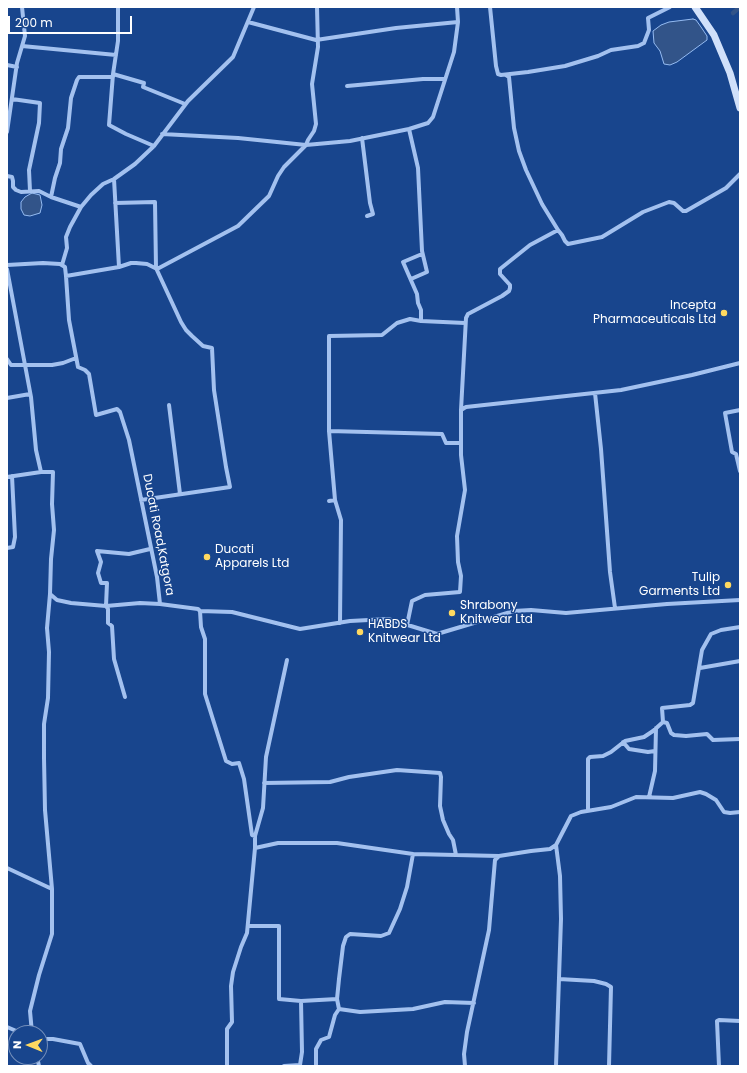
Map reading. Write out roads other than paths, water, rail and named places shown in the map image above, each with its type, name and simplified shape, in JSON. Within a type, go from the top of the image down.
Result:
[{"type":"main road","points":[[695,7],[714,35],[730,72],[740,108]]},
{"type":"street","points":[[7,132],[17,67],[25,32],[22,7]]},
{"type":"street","points":[[118,7],[118,41],[113,75],[109,125],[154,146]]},
{"type":"street","points":[[62,265],[67,248],[66,237],[81,207],[90,195],[103,184],[114,179],[135,164],[154,146],[185,104],[233,57],[254,7]]},
{"type":"street","points":[[66,276],[119,267],[131,263],[147,264],[159,268],[238,226],[269,196],[278,176],[284,167],[306,145],[314,131],[316,124],[312,84],[316,64],[318,40],[317,7]]},
{"type":"street","points":[[162,134],[238,138],[306,145],[350,141],[409,129],[428,123],[433,117],[454,52],[458,22],[457,7]]},
{"type":"street","points":[[490,7],[496,66],[498,74],[505,75],[565,66],[598,56],[611,50],[638,46],[644,42],[649,30],[648,18],[670,7]]},
{"type":"street","points":[[248,22],[318,40],[396,28],[458,22]]},
{"type":"street","points":[[22,46],[116,55]]},
{"type":"street","points":[[7,66],[17,67]]},
{"type":"street","points":[[51,197],[54,178],[60,163],[61,149],[68,128],[71,98],[77,80],[80,77],[113,75],[144,83],[143,87],[185,104]]},
{"type":"street","points":[[505,75],[509,77],[514,128],[519,151],[526,170],[542,204],[568,244],[602,237],[654,206],[669,202],[674,203],[683,211],[686,211],[726,188],[740,174]]},
{"type":"street","points":[[347,86],[423,79],[445,79]]},
{"type":"street","points":[[12,99],[40,103],[39,123],[29,170],[30,192]]},
{"type":"street","points":[[409,129],[418,168],[422,254],[427,272],[411,279]]},
{"type":"street","points":[[362,138],[369,195],[373,214],[367,216]]},
{"type":"street","points":[[7,176],[12,177],[13,187],[16,190],[21,192],[39,191],[51,197],[81,207]]},
{"type":"street","points":[[114,179],[119,267]]},
{"type":"street","points":[[115,203],[155,202],[156,268],[186,330],[203,346],[212,348],[214,390],[230,487],[141,500]]},
{"type":"street","points":[[407,625],[412,601],[425,595],[460,592],[461,576],[458,562],[457,536],[465,490],[461,443],[461,410],[465,322],[468,314],[509,291],[510,285],[500,274],[500,269],[503,266],[530,245],[558,230]]},
{"type":"street","points":[[421,321],[421,310],[411,279],[403,262],[422,254]]},
{"type":"street","points":[[7,264],[43,263],[62,265],[65,267],[69,320],[76,358],[52,365],[11,364],[7,359]]},
{"type":"street","points":[[7,269],[30,394],[36,450],[41,472]]},
{"type":"street","points":[[340,623],[341,520],[335,500],[329,431],[329,336],[382,335],[397,323],[410,319],[421,321],[465,322]]},
{"type":"street","name":"Ducati Road,Katgora","points":[[76,358],[78,367],[85,370],[89,374],[96,415],[117,409],[120,412],[133,458],[160,604],[198,609],[200,611],[232,612],[300,629],[340,623],[388,619],[437,634],[514,611],[531,610],[566,613],[668,604],[740,600]]},
{"type":"street","points":[[461,410],[466,407],[621,390],[740,363]]},
{"type":"street","points":[[595,393],[601,449],[610,572],[615,608]]},
{"type":"street","points":[[7,398],[30,394]]},
{"type":"street","points":[[169,405],[180,494]]},
{"type":"street","points":[[740,410],[725,413],[732,452],[736,454],[740,471]]},
{"type":"street","points":[[329,431],[442,434],[446,443],[461,443]]},
{"type":"street","points":[[7,477],[41,472],[53,472],[52,504],[54,530],[47,628],[49,652],[48,698],[44,724],[44,810],[52,889],[52,934],[39,974],[30,1011],[31,1025]]},
{"type":"street","points":[[7,548],[13,547],[15,537],[12,476]]},
{"type":"street","points":[[329,501],[335,500]]},
{"type":"street","points":[[125,697],[114,659],[112,626],[108,623],[108,609],[106,606],[107,583],[101,583],[98,573],[100,562],[97,551],[129,554],[150,549]]},
{"type":"street","points":[[50,594],[57,600],[65,602],[106,606],[140,603],[160,604]]},
{"type":"street","points":[[200,611],[201,627],[205,639],[205,694],[226,761],[232,764],[239,763],[244,779],[252,835],[255,836]]},
{"type":"street","points":[[740,627],[721,630],[711,634],[702,650],[693,703],[662,708],[663,722],[667,724],[671,733],[674,735],[686,736],[707,734],[713,740],[740,739]]},
{"type":"street","points":[[227,1066],[227,1029],[232,1022],[231,986],[233,972],[247,933],[255,836],[262,808],[266,757],[287,660]]},
{"type":"street","points":[[700,668],[740,661]]},
{"type":"street","points":[[588,811],[588,759],[590,757],[603,756],[611,752],[623,742],[644,737],[663,722]]},
{"type":"street","points":[[648,797],[655,772],[656,728]]},
{"type":"street","points":[[623,742],[629,750],[648,752],[655,751]]},
{"type":"street","points":[[264,783],[330,782],[349,777],[397,770],[440,773],[440,806],[443,820],[453,840],[456,855]]},
{"type":"street","points":[[255,848],[278,842],[337,843],[413,854],[499,856],[550,849],[556,845],[571,816],[611,807],[636,797],[673,798],[700,792],[716,800],[724,812],[740,812]]},
{"type":"street","points":[[556,845],[560,876],[561,919],[556,1066]]},
{"type":"street","points":[[316,1066],[316,1049],[322,1040],[329,1037],[339,1009],[337,1000],[343,946],[346,936],[350,934],[381,936],[389,933],[400,909],[407,887],[413,854]]},
{"type":"street","points":[[465,1066],[464,1054],[467,1032],[489,930],[495,860],[499,856]]},
{"type":"street","points":[[7,868],[52,889]]},
{"type":"street","points":[[248,926],[279,926],[278,999],[301,1001],[337,1000]]},
{"type":"street","points":[[559,979],[594,981],[611,987],[609,1066]]},
{"type":"street","points":[[284,1066],[300,1065],[302,1052],[301,1001]]},
{"type":"street","points":[[339,1009],[360,1012],[405,1009],[445,1002],[474,1002]]},
{"type":"street","points":[[718,1066],[717,1021],[740,1021]]},
{"type":"street","points":[[48,1039],[80,1044],[88,1063],[91,1066]]},
{"type":"water","points":[[693,19],[696,20],[707,36],[707,40],[677,62],[670,65],[664,64],[660,51],[654,43],[653,31],[661,25],[669,22]]},
{"type":"water","points":[[32,193],[40,195],[42,205],[40,213],[30,216],[24,215],[21,209],[21,202],[25,197]]},
{"type":"waterway","points":[[733,13],[740,7]]},
{"type":"place","name":"Incepta Pharmaceuticals Ltd","points":[[724,313]]},
{"type":"place","name":"Ducati Apparels Ltd","points":[[207,557]]},
{"type":"place","name":"Tulip Garments Ltd","points":[[728,585]]},
{"type":"place","name":"Shrabony Knitwear Ltd","points":[[452,613]]},
{"type":"place","name":"HABDS Knitwear Ltd","points":[[360,632]]}]
